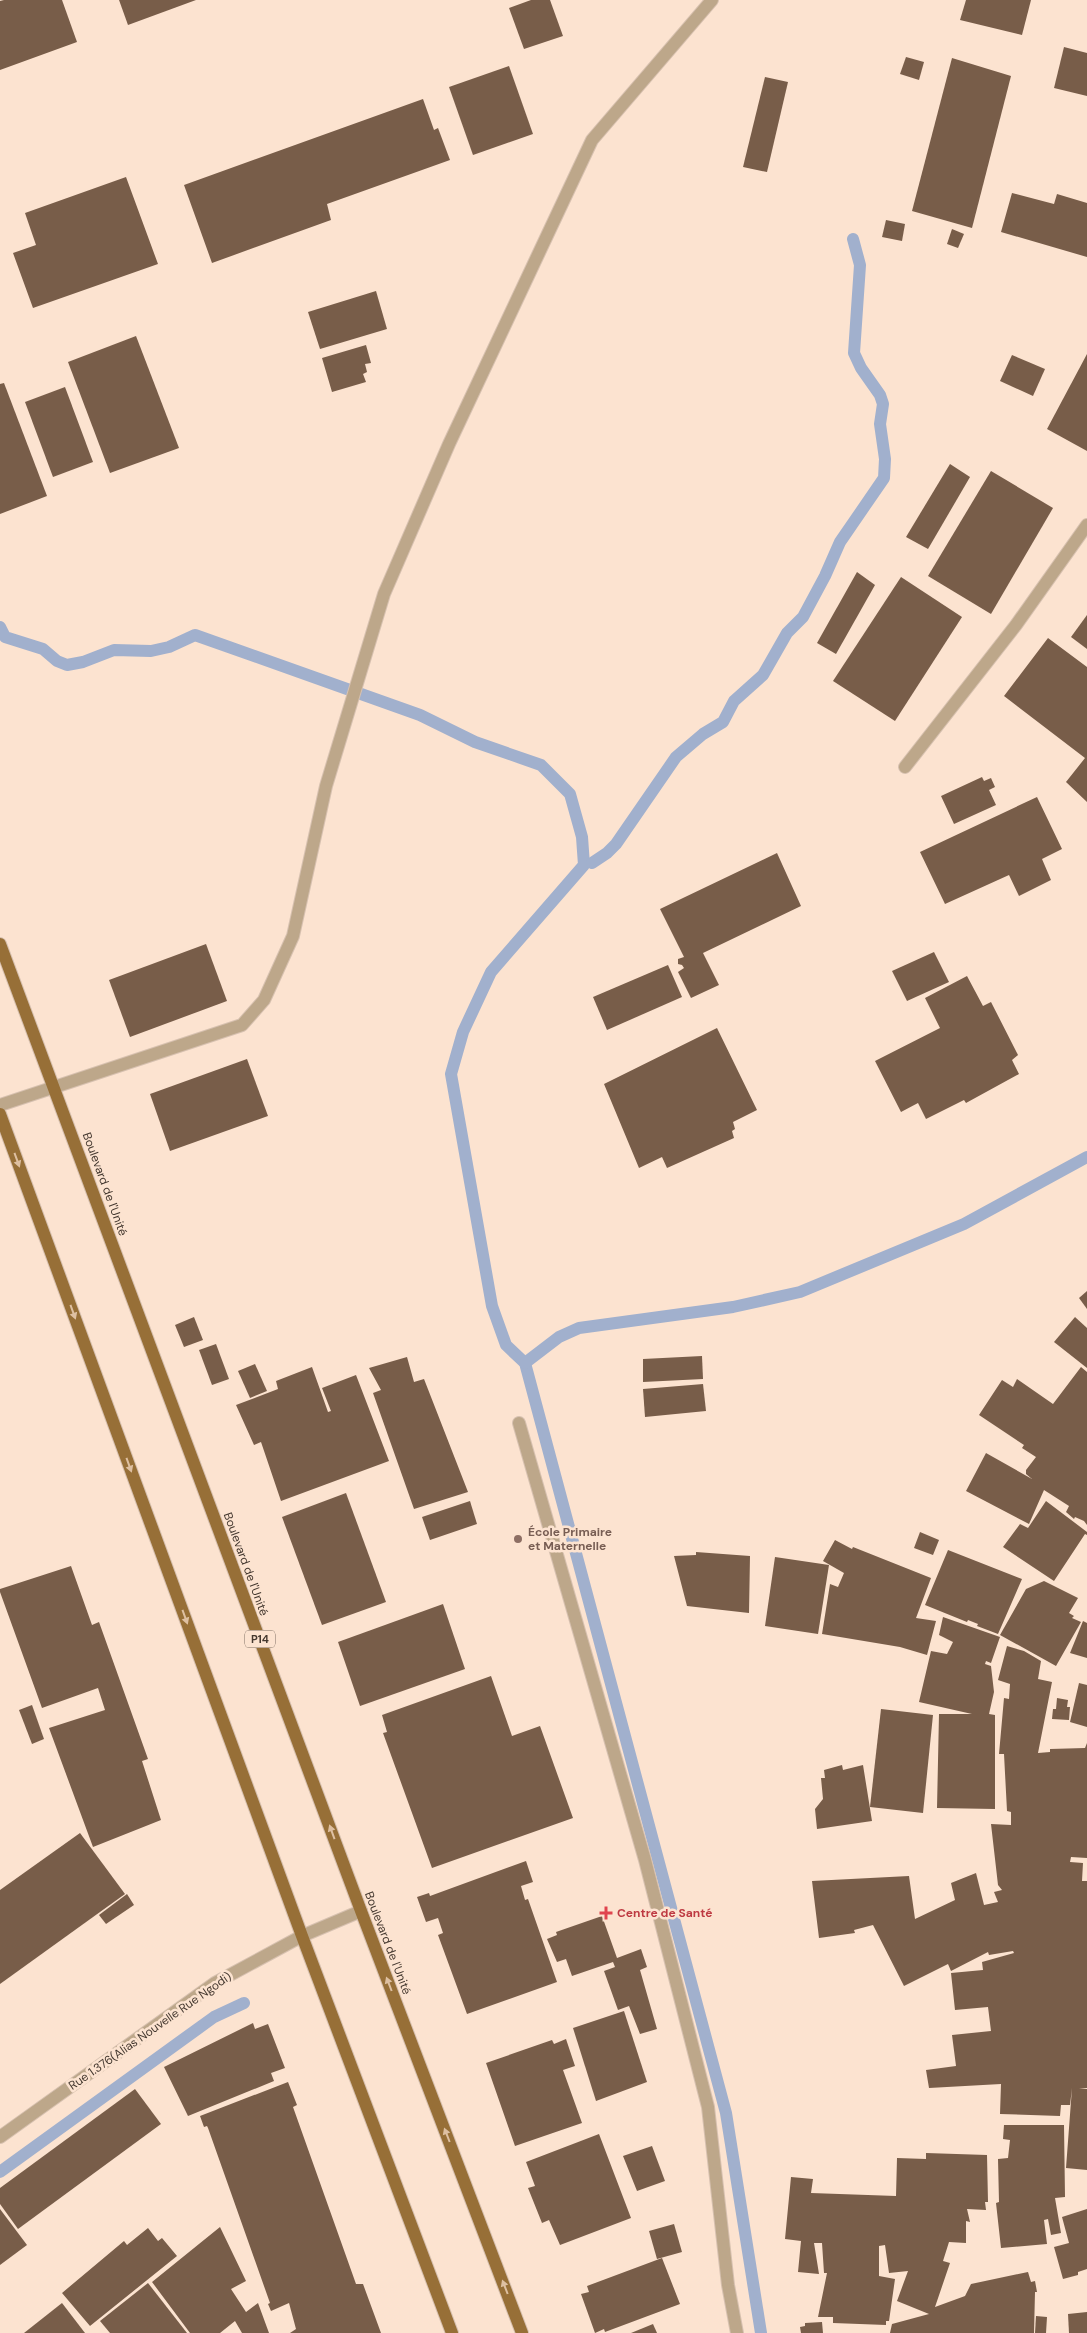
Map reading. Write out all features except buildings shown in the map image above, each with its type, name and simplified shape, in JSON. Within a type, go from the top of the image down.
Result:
[{"type":"main road","name":"Boulevard de l'Unité","points":[[0,944],[361,1911],[522,2333]]},
{"type":"main road","points":[[0,1114],[302,1936],[452,2333]]},
{"type":"street","points":[[0,1105],[242,1025],[264,1000],[293,936],[326,786],[384,594],[449,444],[592,140],[712,0]]},
{"type":"street","points":[[905,767],[1016,625],[1087,526]]},
{"type":"street","points":[[519,1423],[645,1860],[708,2107],[728,2285],[737,2333]]},
{"type":"street","name":"Rue 1.376(Alias Nouvelle Rue Ngodi)","points":[[0,2137],[215,1982],[302,1936],[361,1911]]},
{"type":"waterway","points":[[592,863],[616,844],[676,757],[703,734],[723,722],[734,701],[763,675],[787,633],[803,617],[825,576],[840,542],[884,478],[885,459],[880,424],[883,404],[880,395],[861,368],[854,353],[860,265],[853,239]]},
{"type":"waterway","points":[[0,627],[5,637],[43,649],[57,661],[67,665],[83,662],[114,650],[151,651],[169,647],[195,635],[420,715],[475,742],[541,765],[570,794],[582,837],[584,865],[491,972],[463,1032],[451,1074],[492,1306],[506,1345],[525,1363],[726,2113],[761,2333]]},
{"type":"waterway","points":[[525,1363],[559,1337],[579,1328],[733,1307],[800,1292],[964,1224],[1087,1157]]},
{"type":"waterway","points":[[0,2172],[214,2017],[244,2003]]},
{"type":"place","name":"École Primaire et Maternelle","points":[[518,1539]]},
{"type":"place","name":"Centre de Santé","points":[[606,1913]]}]
